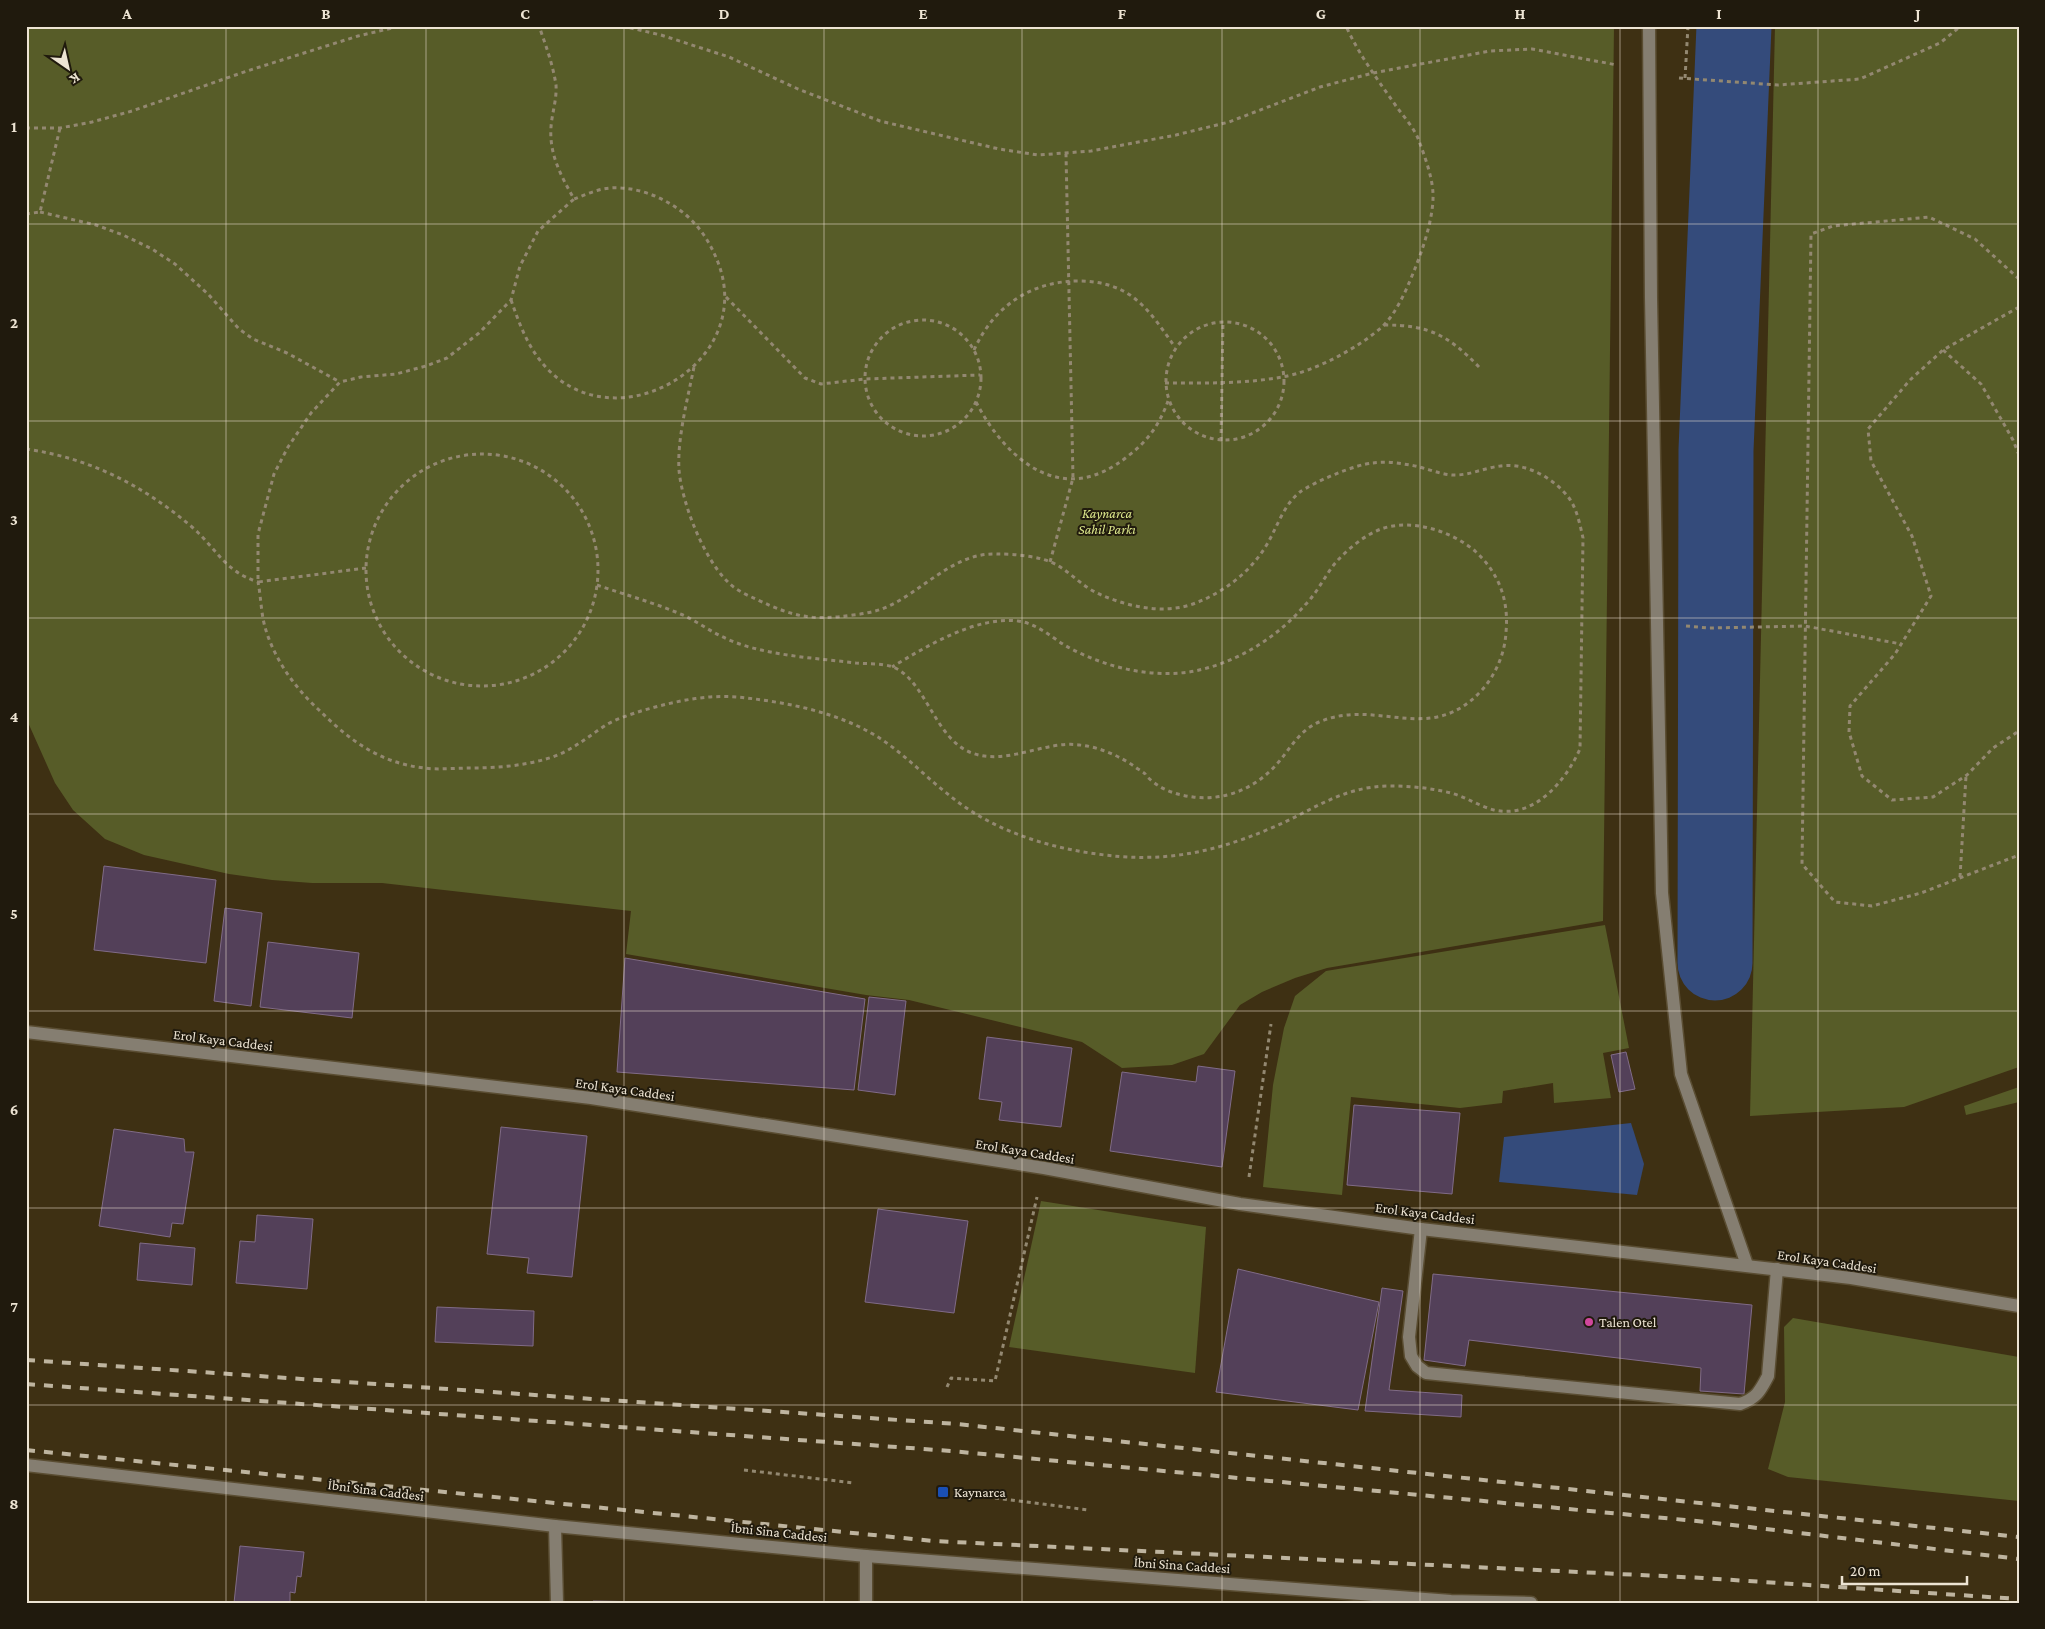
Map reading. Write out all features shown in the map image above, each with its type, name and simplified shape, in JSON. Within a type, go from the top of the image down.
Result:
[{"type":"street","points":[[1649,26],[1651,308],[1662,893],[1682,1074],[1747,1265]]},
{"type":"street","name":"Erol Kaya Caddesi","points":[[26,1032],[591,1098],[1044,1168],[1240,1204],[1421,1229],[1851,1278],[2019,1306]]},
{"type":"street","points":[[1421,1229],[1409,1338],[1411,1356],[1416,1366],[1426,1373],[1740,1404],[1751,1400],[1760,1391],[1768,1376],[1777,1269]]},
{"type":"street","name":"İbni Sina Caddesi","points":[[26,1465],[555,1526],[866,1556],[1451,1602],[1531,1603]]},
{"type":"street","points":[[555,1526],[557,1603]]},
{"type":"street","points":[[866,1556],[866,1603]]},
{"type":"path","points":[[26,128],[60,128],[92,122],[132,111],[247,70],[358,36],[401,26]]},
{"type":"path","points":[[539,26],[551,60],[556,87],[550,144],[556,165],[574,199]]},
{"type":"path","points":[[622,26],[661,35],[729,57],[798,90],[880,121],[999,149],[1038,154],[1066,154],[1092,151],[1176,135],[1229,122],[1320,87],[1373,73],[1490,51],[1532,49],[1617,65]]},
{"type":"path","points":[[1165,383],[1222,384],[1284,377],[1314,367],[1347,352],[1383,325],[1398,303],[1420,256],[1428,226],[1433,193],[1419,138],[1373,73],[1346,26]]},
{"type":"path","points":[[1685,78],[1688,26]]},
{"type":"path","points":[[1649,78],[1685,78],[1778,85],[1860,79],[1940,43],[1961,26]]},
{"type":"path","points":[[40,212],[60,128]]},
{"type":"path","points":[[1050,562],[1073,478],[1066,154]]},
{"type":"path","points":[[511,300],[528,342],[543,364],[557,377],[574,388],[595,396],[610,398],[636,396],[661,389],[694,367],[709,349],[719,327],[725,296],[722,274],[707,238],[693,221],[665,200],[629,189],[610,188],[574,199],[538,232],[520,266],[511,300],[479,333],[447,358],[396,374],[361,377],[340,382],[311,413],[288,447],[274,474],[258,534],[258,582],[264,626],[285,671],[304,696],[347,737],[370,751],[396,762],[425,768],[486,768],[546,759],[570,750],[608,724],[660,706],[688,698],[718,696],[745,698],[813,710],[858,726],[893,748],[972,813],[998,826],[1047,845],[1095,854],[1137,859],[1160,858],[1218,847],[1269,830],[1339,795],[1385,786],[1423,788],[1450,793],[1492,809],[1514,812],[1536,803],[1554,789],[1572,767],[1580,749],[1583,538],[1577,514],[1569,498],[1543,475],[1528,468],[1506,465],[1466,474],[1451,475],[1408,465],[1371,463],[1323,479],[1296,495],[1279,520],[1264,550],[1244,574],[1224,588],[1193,604],[1179,607],[1146,608],[1096,592],[1066,570],[1050,562],[1018,555],[985,554],[935,575],[903,598],[884,608],[867,613],[830,619],[789,614],[742,593],[727,582],[705,550],[692,522],[681,482],[679,456],[684,417],[694,367]]},
{"type":"path","points":[[26,214],[40,212],[96,225],[123,234],[152,249],[175,264],[208,294],[238,329],[253,339],[287,353],[340,382]]},
{"type":"path","points":[[2019,280],[1976,239],[1929,217],[1833,226],[1811,234],[1802,864],[1835,902],[1872,906],[1921,893],[2019,855]]},
{"type":"path","points":[[974,350],[980,336],[1007,305],[1044,284],[1068,281],[1098,282],[1130,295],[1146,310],[1175,347]]},
{"type":"path","points":[[725,296],[805,378],[821,384],[865,379],[980,375]]},
{"type":"path","points":[[2019,306],[1943,350],[1910,380],[1868,429],[1871,461],[1912,536],[1931,596],[1894,654],[1850,706],[1849,732],[1862,776],[1892,800],[1933,798],[1966,775],[1993,748],[2019,731]]},
{"type":"path","points":[[925,320],[944,324],[962,334],[974,350],[980,368],[980,388],[974,406],[961,422],[945,432],[926,437],[907,434],[890,426],[876,414],[868,397],[865,379],[868,360],[876,343],[890,331],[906,322],[925,320]]},
{"type":"path","points":[[1221,441],[1224,321]]},
{"type":"path","points":[[1224,321],[1244,324],[1262,334],[1276,350],[1284,369],[1284,390],[1278,409],[1265,426],[1248,437],[1221,441],[1207,439],[1190,431],[1177,418],[1168,402],[1165,383],[1167,364],[1175,347],[1189,334],[1205,325],[1224,321]]},
{"type":"path","points":[[1383,325],[1410,325],[1437,333],[1462,350],[1479,367]]},
{"type":"path","points":[[1943,350],[1981,384],[2013,440],[2019,455]]},
{"type":"path","points":[[976,401],[986,421],[1012,453],[1044,473],[1064,478],[1096,475],[1117,465],[1138,449],[1158,424],[1168,402]]},
{"type":"path","points":[[26,449],[65,456],[88,463],[160,501],[194,529],[222,560],[242,577],[258,582],[366,568]]},
{"type":"path","points":[[470,454],[501,455],[537,467],[567,490],[589,522],[599,559],[596,597],[581,632],[557,660],[524,680],[486,688],[448,682],[414,666],[391,644],[375,618],[366,588],[366,568],[366,556],[374,527],[390,499],[412,478],[439,462],[470,454]]},
{"type":"path","points":[[597,585],[687,616],[718,635],[754,648],[784,654],[892,667],[914,685],[949,737],[971,753],[1015,755],[1050,747],[1079,744],[1122,759],[1142,771],[1155,784],[1176,795],[1201,798],[1225,796],[1244,790],[1274,767],[1298,735],[1316,723],[1338,716],[1356,714],[1422,720],[1442,717],[1464,706],[1480,692],[1492,677],[1502,655],[1506,636],[1507,610],[1502,588],[1492,568],[1461,540],[1429,528],[1392,526],[1378,530],[1351,548],[1336,563],[1305,606],[1269,639],[1226,661],[1189,672],[1125,670],[1084,656],[1048,636],[1035,626],[1020,621],[980,624],[943,640],[892,667]]},
{"type":"path","points":[[1709,628],[1806,626],[1900,644]]},
{"type":"path","points":[[1960,877],[1966,775]]},
{"type":"path","points":[[1240,1204],[1248,1181],[1271,1024]]},
{"type":"path","points":[[947,1387],[951,1378],[995,1382],[1044,1168]]},
{"type":"path","points":[[744,1470],[854,1483]]},
{"type":"path","points":[[995,1498],[1089,1510]]},
{"type":"green space","name":"Kaynarca Sahil Parkı","points":[[26,26],[1614,26],[1603,921],[1327,968],[1295,978],[1262,992],[1240,1005],[1204,1054],[1172,1065],[1122,1068],[1082,1042],[909,1000],[866,995],[626,954],[631,911],[382,883],[312,883],[272,880],[229,874],[144,855],[105,839],[73,810],[55,783],[26,718]]},
{"type":"green space","points":[[1775,26],[2019,26],[2019,1067],[1904,1107],[1750,1116]]},
{"type":"green space","points":[[1605,925],[1629,1048],[1603,1053],[1611,1098],[1554,1103],[1553,1083],[1503,1091],[1502,1103],[1460,1108],[1351,1097],[1342,1195],[1263,1187],[1273,1085],[1284,1028],[1295,996],[1326,971]]},
{"type":"green space","points":[[2019,1087],[2019,1102],[1966,1115],[1964,1106]]},
{"type":"green space","points":[[1041,1201],[1206,1227],[1195,1373],[1009,1347]]},
{"type":"green space","points":[[1793,1318],[2019,1357],[2019,1501],[1788,1477],[1768,1469],[1785,1402],[1784,1327]]},
{"type":"water","points":[[1631,1123],[1644,1164],[1637,1195],[1499,1182],[1504,1137]]},
{"type":"building","points":[[104,866],[216,880],[206,963],[94,950]]},
{"type":"building","points":[[225,908],[262,913],[251,1006],[214,1001]]},
{"type":"building","points":[[268,942],[359,953],[352,1018],[260,1007]]},
{"type":"building","points":[[625,958],[865,999],[854,1090],[617,1072]]},
{"type":"building","points":[[869,997],[906,1001],[895,1095],[858,1090]]},
{"type":"building","points":[[987,1037],[1072,1048],[1061,1127],[999,1120],[1002,1102],[979,1099]]},
{"type":"building","points":[[1626,1052],[1635,1089],[1619,1092],[1611,1055]]},
{"type":"building","points":[[1198,1066],[1235,1071],[1222,1167],[1110,1151],[1122,1072],[1196,1082]]},
{"type":"building","points":[[1354,1105],[1460,1113],[1452,1194],[1347,1185]]},
{"type":"building","points":[[501,1127],[587,1136],[572,1277],[527,1273],[529,1258],[487,1254]]},
{"type":"building","points":[[114,1129],[184,1139],[185,1152],[194,1152],[183,1224],[172,1223],[170,1237],[99,1226]]},
{"type":"building","points":[[878,1209],[968,1221],[954,1313],[865,1302]]},
{"type":"building","points":[[257,1215],[313,1219],[307,1289],[236,1283],[240,1241],[255,1242]]},
{"type":"building","points":[[140,1243],[195,1248],[192,1285],[137,1280]]},
{"type":"building","points":[[1238,1269],[1379,1302],[1358,1410],[1216,1392]]},
{"type":"building","name":"Talen Otel","points":[[1433,1274],[1752,1305],[1744,1394],[1700,1391],[1701,1368],[1469,1340],[1465,1366],[1424,1360]]},
{"type":"building","points":[[1382,1288],[1403,1291],[1389,1390],[1462,1395],[1461,1417],[1365,1411]]},
{"type":"building","points":[[437,1307],[534,1311],[533,1346],[435,1342]]},
{"type":"building","points":[[240,1546],[304,1552],[301,1577],[297,1576],[295,1593],[290,1592],[290,1603],[234,1603]]},
{"type":"building","points":[[593,1601],[713,1603],[593,1603]]},
{"type":"waterway","points":[[1715,963],[1716,450],[1734,26]]},
{"type":"railway","points":[[26,1360],[957,1424],[2019,1537]]},
{"type":"railway","points":[[26,1384],[951,1451],[1707,1522],[2019,1559]]},
{"type":"railway","points":[[26,1450],[933,1541],[1703,1578],[2019,1599]]},
{"type":"place","name":"Talen Otel","points":[[1589,1322]]},
{"type":"place","name":"Kaynarca","points":[[943,1492]]}]
